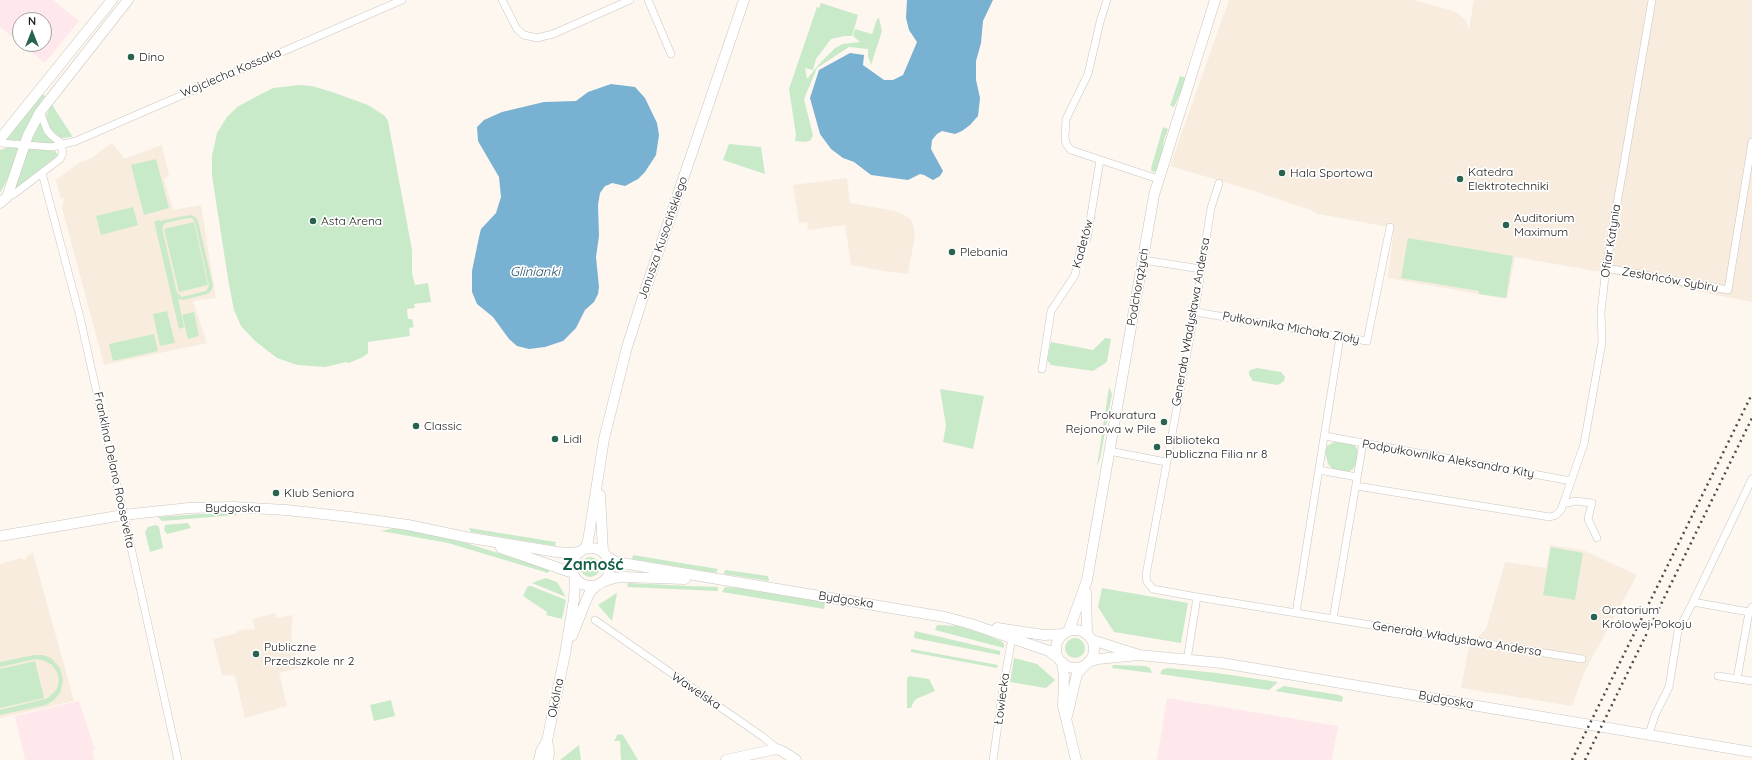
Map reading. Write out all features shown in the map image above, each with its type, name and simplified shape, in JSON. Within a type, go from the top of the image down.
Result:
[{"type":"street","points":[[0,139],[112,0]]},
{"type":"street","points":[[3,200],[40,112],[128,0]]},
{"type":"street","name":"Wojciecha Kossaka","points":[[0,143],[52,147],[95,134],[155,106],[402,0]]},
{"type":"street","points":[[502,0],[512,23],[517,29],[524,35],[537,38],[553,34],[630,0]]},
{"type":"street","points":[[648,0],[671,54]]},
{"type":"street","name":"Janusza Kusocińskiego","points":[[582,550],[588,541],[602,450],[638,310],[744,0]]},
{"type":"street","points":[[1108,0],[1100,22],[1088,74],[1069,110],[1065,126],[1065,137],[1068,148],[1158,179]]},
{"type":"street","name":"Podchorążych","points":[[1089,637],[1087,580],[1142,260],[1158,179],[1215,0]]},
{"type":"street","name":"Ofiar Katynia","points":[[1563,504],[1584,444],[1602,342],[1601,312],[1606,268],[1652,0]]},
{"type":"street","points":[[3,200],[14,194],[60,159],[63,152],[60,142],[49,133],[40,112]]},
{"type":"street","name":"Zesłańców Sybiru","points":[[1606,268],[1728,290],[1752,142]]},
{"type":"street","name":"Kadetów","points":[[1042,369],[1052,311],[1075,275],[1081,246],[1087,239],[1100,160]]},
{"type":"street","name":"Franklina Delano Roosevelta","points":[[42,173],[80,317],[104,420],[178,760]]},
{"type":"street","name":"Generała Władysława Andersa","points":[[1219,183],[1211,208],[1195,310],[1166,462],[1146,579],[1148,585],[1154,589],[1197,597],[1582,659]]},
{"type":"street","name":"Pułkownika Michała Zioły","points":[[1195,310],[1201,313],[1367,341],[1390,227]]},
{"type":"street","points":[[1142,260],[1201,269]]},
{"type":"street","points":[[1296,613],[1340,337]]},
{"type":"street","name":"Podpułkownika Aleksandra Kity","points":[[1325,436],[1571,481]]},
{"type":"street","points":[[1333,619],[1363,443]]},
{"type":"street","points":[[1109,451],[1166,462]]},
{"type":"street","points":[[1319,470],[1357,477]]},
{"type":"street","points":[[1648,734],[1655,715],[1669,687],[1678,630],[1752,479]]},
{"type":"street","name":"Janusza Kusocińskiego","points":[[598,481],[604,554]]},
{"type":"street","points":[[1356,486],[1550,517],[1559,512],[1563,504],[1575,501],[1592,503],[1588,519],[1597,538]]},
{"type":"street","name":"Bydgoska","points":[[0,536],[124,515],[203,508],[268,508],[392,523],[465,537],[564,553],[582,550]]},
{"type":"street","name":"Bydgoska","points":[[465,537],[526,556],[574,576]]},
{"type":"street","points":[[594,548],[604,554],[609,569],[606,578],[600,583],[587,586],[582,584],[574,576],[573,559],[582,550],[594,548]]},
{"type":"street","name":"Bydgoska","points":[[604,554],[616,562],[944,617],[971,624],[1050,651],[1060,660]]},
{"type":"street","name":"Okólna","points":[[539,760],[541,751],[547,741],[564,654],[574,599],[574,576]]},
{"type":"street","name":"Bydgoska","points":[[600,583],[614,578],[626,577],[721,580]]},
{"type":"street","name":"Podchorążych","points":[[1066,632],[1087,580]]},
{"type":"street","name":"Okólna","points":[[564,654],[590,592],[600,583]]},
{"type":"street","points":[[1187,660],[1197,597]]},
{"type":"street","points":[[1693,602],[1750,610],[1737,679]]},
{"type":"street","name":"Wawelska","points":[[595,620],[763,737],[779,750],[796,760]]},
{"type":"street","name":"Bydgoska","points":[[971,624],[1052,636],[1066,632]]},
{"type":"street","points":[[1066,720],[1078,674],[1094,652],[1089,637],[1077,630],[1066,632],[1057,642],[1056,647],[1064,676],[1063,706],[1066,720],[1076,760]]},
{"type":"street","name":"Bydgoska","points":[[1089,637],[1139,655]]},
{"type":"street","name":"Łowiecka","points":[[993,760],[1012,638]]},
{"type":"street","name":"Bydgoska","points":[[1086,664],[1098,659],[1139,655],[1251,668],[1752,752]]},
{"type":"street","points":[[1060,660],[1072,668],[1086,664]]},
{"type":"street","points":[[1718,676],[1752,681]]},
{"type":"street","name":"Okólna","points":[[547,741],[549,752],[548,760]]},
{"type":"street","points":[[726,760],[768,750],[779,750]]},
{"type":"shaded area","points":[[0,0],[53,0],[79,21],[45,63],[31,52],[52,52],[52,12],[12,12],[12,37],[0,27]]},
{"type":"shaded area","points":[[1229,0],[1414,0],[1456,12],[1466,21],[1469,29],[1474,0],[1752,0],[1752,302],[1601,272],[1515,257],[1507,299],[1388,278],[1394,228],[1318,214],[1251,190],[1170,166]]},
{"type":"shaded area","points":[[112,143],[125,159],[162,145],[169,175],[164,179],[173,210],[201,205],[216,298],[193,301],[207,343],[104,365],[62,208],[64,198],[61,199],[56,180],[80,162],[90,159]]},
{"type":"shaded area","points":[[847,178],[850,203],[895,211],[910,219],[913,224],[915,235],[908,274],[851,265],[845,225],[808,230],[807,222],[799,223],[793,185]]},
{"type":"shaded area","points":[[1550,545],[1583,550],[1637,575],[1584,673],[1572,706],[1461,688],[1469,646],[1486,629],[1505,562],[1546,568]]},
{"type":"shaded area","points":[[33,553],[74,701],[0,718],[0,564],[21,558],[25,560],[29,554]]},
{"type":"shaded area","name":"Publiczne Przedszkole nr 2","points":[[275,613],[276,618],[293,615],[291,635],[299,668],[279,673],[287,706],[245,718],[235,676],[222,675],[213,639],[237,633],[237,631],[255,629],[252,619]]},
{"type":"shaded area","points":[[1167,698],[1338,726],[1332,760],[1157,760]]},
{"type":"shaded area","points":[[79,701],[95,750],[92,751],[94,760],[25,760],[15,716]]},
{"type":"green space","points":[[821,3],[858,15],[852,36],[831,39],[816,59],[813,70],[805,68],[807,79],[835,48],[843,44],[860,42],[853,36],[855,29],[872,34],[877,19],[879,18],[882,31],[871,65],[868,56],[868,49],[849,47],[817,68],[804,99],[813,135],[810,141],[807,142],[795,141],[796,135],[789,89],[817,7],[819,8]]},
{"type":"green space","points":[[1180,76],[1187,78],[1174,107],[1170,106]]},
{"type":"green space","name":"Asta Arena","points":[[299,85],[312,86],[335,93],[368,105],[385,116],[388,121],[412,250],[412,273],[415,285],[428,283],[431,302],[414,304],[415,308],[407,309],[408,319],[412,319],[414,327],[409,328],[410,336],[368,342],[368,353],[363,357],[349,363],[346,362],[325,367],[297,365],[277,358],[255,341],[241,326],[234,310],[229,285],[212,176],[212,156],[217,133],[227,117],[237,107],[273,88]]},
{"type":"green space","points":[[42,94],[45,96],[34,112],[21,140],[6,140]]},
{"type":"green space","points":[[52,103],[72,137],[61,138],[50,129],[46,116]]},
{"type":"green space","points":[[40,121],[45,134],[56,144],[31,142]]},
{"type":"green space","points":[[1163,127],[1168,129],[1164,140],[1163,150],[1156,171],[1152,172],[1151,168]]},
{"type":"green space","points":[[729,144],[761,147],[765,174],[723,160]]},
{"type":"green space","points":[[9,147],[19,148],[9,176],[0,193],[0,150]]},
{"type":"green space","points":[[28,149],[55,151],[58,155],[13,191]]},
{"type":"green space","points":[[156,159],[169,208],[144,215],[131,165]]},
{"type":"green space","points":[[133,207],[138,225],[101,235],[96,216]]},
{"type":"green space","points":[[190,215],[195,217],[198,221],[213,286],[211,291],[207,294],[183,300],[178,299],[184,327],[179,329],[154,221],[160,220],[161,222],[164,220]],"holes":[[[192,218],[195,222],[209,286],[206,291],[182,297],[177,293],[162,228],[165,223]]]},
{"type":"green space","points":[[194,222],[208,285],[179,292],[164,229]]},
{"type":"green space","points":[[1408,238],[1513,256],[1506,298],[1479,294],[1479,291],[1401,278]]},
{"type":"green space","points":[[167,311],[175,343],[160,346],[153,314]]},
{"type":"green space","points":[[194,312],[199,336],[188,339],[182,315]]},
{"type":"green space","points":[[154,334],[158,351],[113,361],[109,344]]},
{"type":"green space","points":[[1105,338],[1111,339],[1107,362],[1093,371],[1051,365],[1047,360],[1051,342],[1093,350]]},
{"type":"green space","points":[[1257,368],[1281,372],[1285,377],[1284,381],[1278,385],[1253,381],[1249,375],[1249,372],[1250,370]]},
{"type":"green space","points":[[1109,387],[1112,394],[1100,459],[1097,466]]},
{"type":"green space","points":[[940,389],[984,396],[973,449],[943,442],[946,426]]},
{"type":"green space","points":[[1334,442],[1352,444],[1357,448],[1357,462],[1353,469],[1348,472],[1333,469],[1328,464],[1325,452],[1327,446]]},
{"type":"green space","points":[[229,512],[236,513],[237,515],[162,521],[158,517]]},
{"type":"green space","points":[[188,523],[191,528],[167,534],[164,530],[165,525]]},
{"type":"green space","points":[[156,525],[159,527],[163,548],[150,552],[145,532],[148,527]]},
{"type":"green space","points":[[394,528],[448,537],[550,570],[548,573],[448,543],[381,531]]},
{"type":"green space","points":[[469,528],[556,542],[555,546],[471,532]]},
{"type":"green space","points":[[1551,547],[1583,553],[1575,600],[1543,595]]},
{"type":"green space","points":[[633,555],[718,569],[716,573],[632,559]]},
{"type":"green space","points":[[590,557],[597,560],[600,567],[597,574],[590,577],[583,574],[580,567],[583,560]]},
{"type":"green space","points":[[725,570],[768,576],[769,581],[724,574]]},
{"type":"green space","points":[[546,578],[557,582],[566,597],[532,583]]},
{"type":"green space","points":[[628,583],[718,587],[718,591],[627,587]]},
{"type":"green space","points":[[528,586],[566,600],[562,619],[546,615],[547,612],[523,596]]},
{"type":"green space","points":[[725,587],[825,602],[824,609],[722,592]]},
{"type":"green space","points":[[1102,588],[1188,603],[1181,643],[1114,632],[1098,607]]},
{"type":"green space","points":[[617,593],[612,621],[598,605]]},
{"type":"green space","points":[[937,625],[958,626],[981,633],[1001,641],[1004,644],[1004,648],[935,630]]},
{"type":"green space","points":[[915,631],[1000,651],[1000,655],[914,638]]},
{"type":"green space","points":[[1075,638],[1082,641],[1085,648],[1082,655],[1075,658],[1068,655],[1065,648],[1068,641]]},
{"type":"green space","points":[[911,649],[998,665],[997,668],[911,652]]},
{"type":"green space","points":[[34,655],[43,655],[51,658],[60,668],[63,681],[60,693],[54,700],[46,705],[0,715],[0,710],[48,698],[57,689],[59,680],[57,672],[52,665],[45,661],[36,659],[0,667],[0,662]]},
{"type":"green space","points":[[1014,658],[1037,664],[1055,680],[1046,688],[1010,682]]},
{"type":"green space","points":[[35,661],[44,698],[0,708],[0,669]]},
{"type":"green space","points":[[1113,665],[1146,666],[1150,668],[1152,673],[1112,668]]},
{"type":"green space","points":[[1167,668],[1217,673],[1278,682],[1269,690],[1160,674],[1162,670]]},
{"type":"green space","points":[[910,676],[929,679],[935,691],[916,699],[911,708],[907,708],[907,678]]},
{"type":"green space","points":[[1284,686],[1339,695],[1343,697],[1342,702],[1275,691]]},
{"type":"green space","points":[[391,700],[395,716],[374,721],[370,705]]},
{"type":"green space","points":[[618,734],[623,735],[638,760],[621,760],[620,741],[614,741]]},
{"type":"green space","points":[[579,745],[581,760],[560,760]]},
{"type":"water","points":[[907,0],[993,0],[983,21],[981,43],[976,61],[976,80],[980,98],[978,116],[962,131],[955,134],[942,131],[932,140],[931,149],[943,171],[940,176],[933,180],[920,174],[908,180],[871,175],[854,162],[843,158],[831,149],[820,134],[810,98],[819,70],[850,53],[864,55],[863,65],[884,80],[893,80],[903,75],[917,42],[909,30],[906,18]]},
{"type":"water","name":"Glinianki","points":[[611,84],[635,87],[645,98],[657,123],[659,135],[656,155],[645,172],[638,179],[625,186],[612,183],[605,186],[600,193],[598,205],[599,236],[596,257],[599,287],[598,294],[594,302],[585,310],[576,328],[563,341],[545,347],[529,349],[517,346],[509,339],[493,317],[477,304],[472,292],[472,271],[481,229],[496,213],[501,197],[499,177],[478,141],[477,127],[484,120],[502,112],[544,102],[576,101],[588,92]]},
{"type":"railway","points":[[1572,760],[1752,394]]},
{"type":"railway","points":[[1585,760],[1752,418]]},
{"type":"place","name":"Dino","points":[[131,57]]},
{"type":"place","name":"Hala Sportowa","points":[[1282,173]]},
{"type":"place","name":"Katedra Elektrotechniki","points":[[1460,179]]},
{"type":"place","name":"Asta Arena","points":[[313,221]]},
{"type":"place","name":"Auditorium Maximum","points":[[1506,225]]},
{"type":"place","name":"Plebania","points":[[952,252]]},
{"type":"place","name":"Prokuratura Rejonowa w Pile","points":[[1164,422]]},
{"type":"place","name":"Classic","points":[[416,426]]},
{"type":"place","name":"Lidl","points":[[555,439]]},
{"type":"place","name":"Biblioteka Publiczna Filia nr 8","points":[[1157,447]]},
{"type":"place","name":"Klub Seniora","points":[[276,493]]},
{"type":"place","name":"Oratorium Królowej Pokoju","points":[[1594,617]]},
{"type":"place","name":"Publiczne Przedszkole nr 2","points":[[256,654]]},
{"type":"district","name":"Zamość","points":[[593,565]]}]
